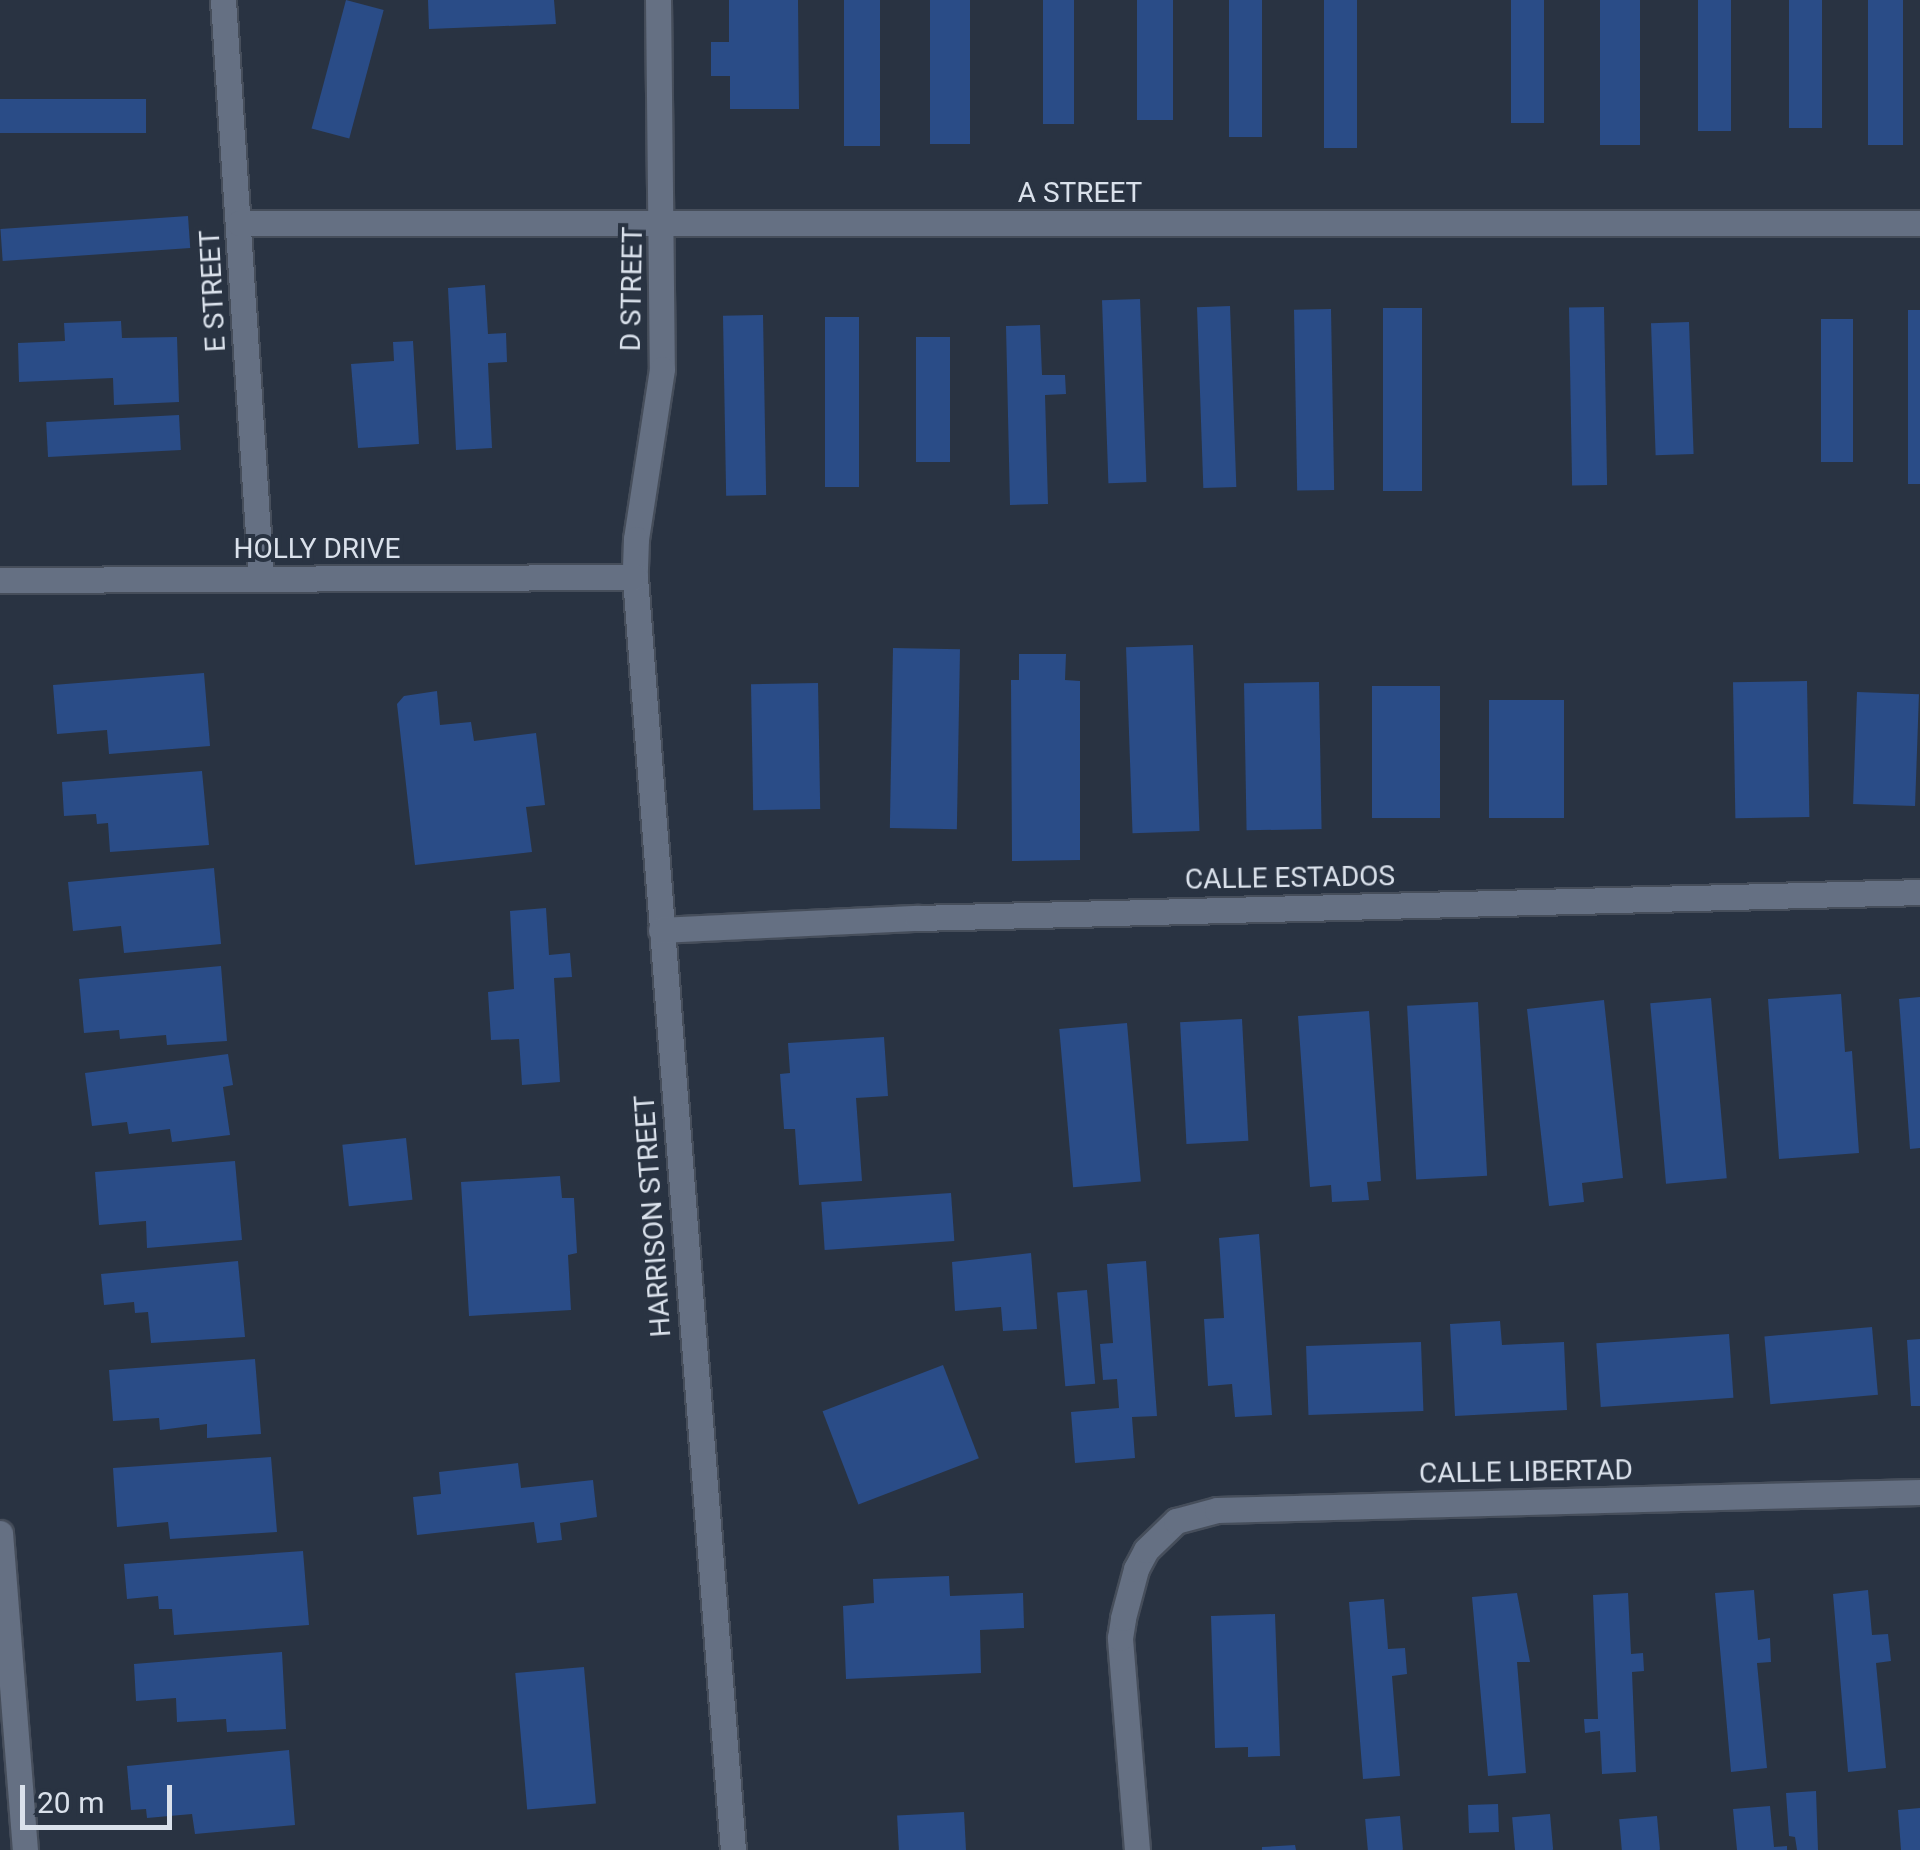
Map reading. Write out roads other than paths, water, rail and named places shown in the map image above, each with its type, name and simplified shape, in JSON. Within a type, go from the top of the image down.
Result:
[{"type":"street","name":"E STREET","points":[[223,0],[261,579]]},
{"type":"street","name":"D STREET","points":[[635,578],[636,539],[659,406],[664,223],[658,0]]},
{"type":"street","name":"A STREET","points":[[239,223],[1920,223]]},
{"type":"street","name":"HOLLY DRIVE","points":[[0,580],[635,578]]},
{"type":"street","name":"HARRISON STREET","points":[[635,578],[733,1850]]},
{"type":"street","name":"CALLE ESTADOS","points":[[661,930],[917,918],[1920,892]]},
{"type":"street","name":"CALLE LIBERTAD","points":[[1137,1850],[1120,1638],[1128,1594],[1146,1550],[1176,1521],[1217,1510],[1920,1492]]},
{"type":"street","points":[[0,1532],[25,1850]]}]
